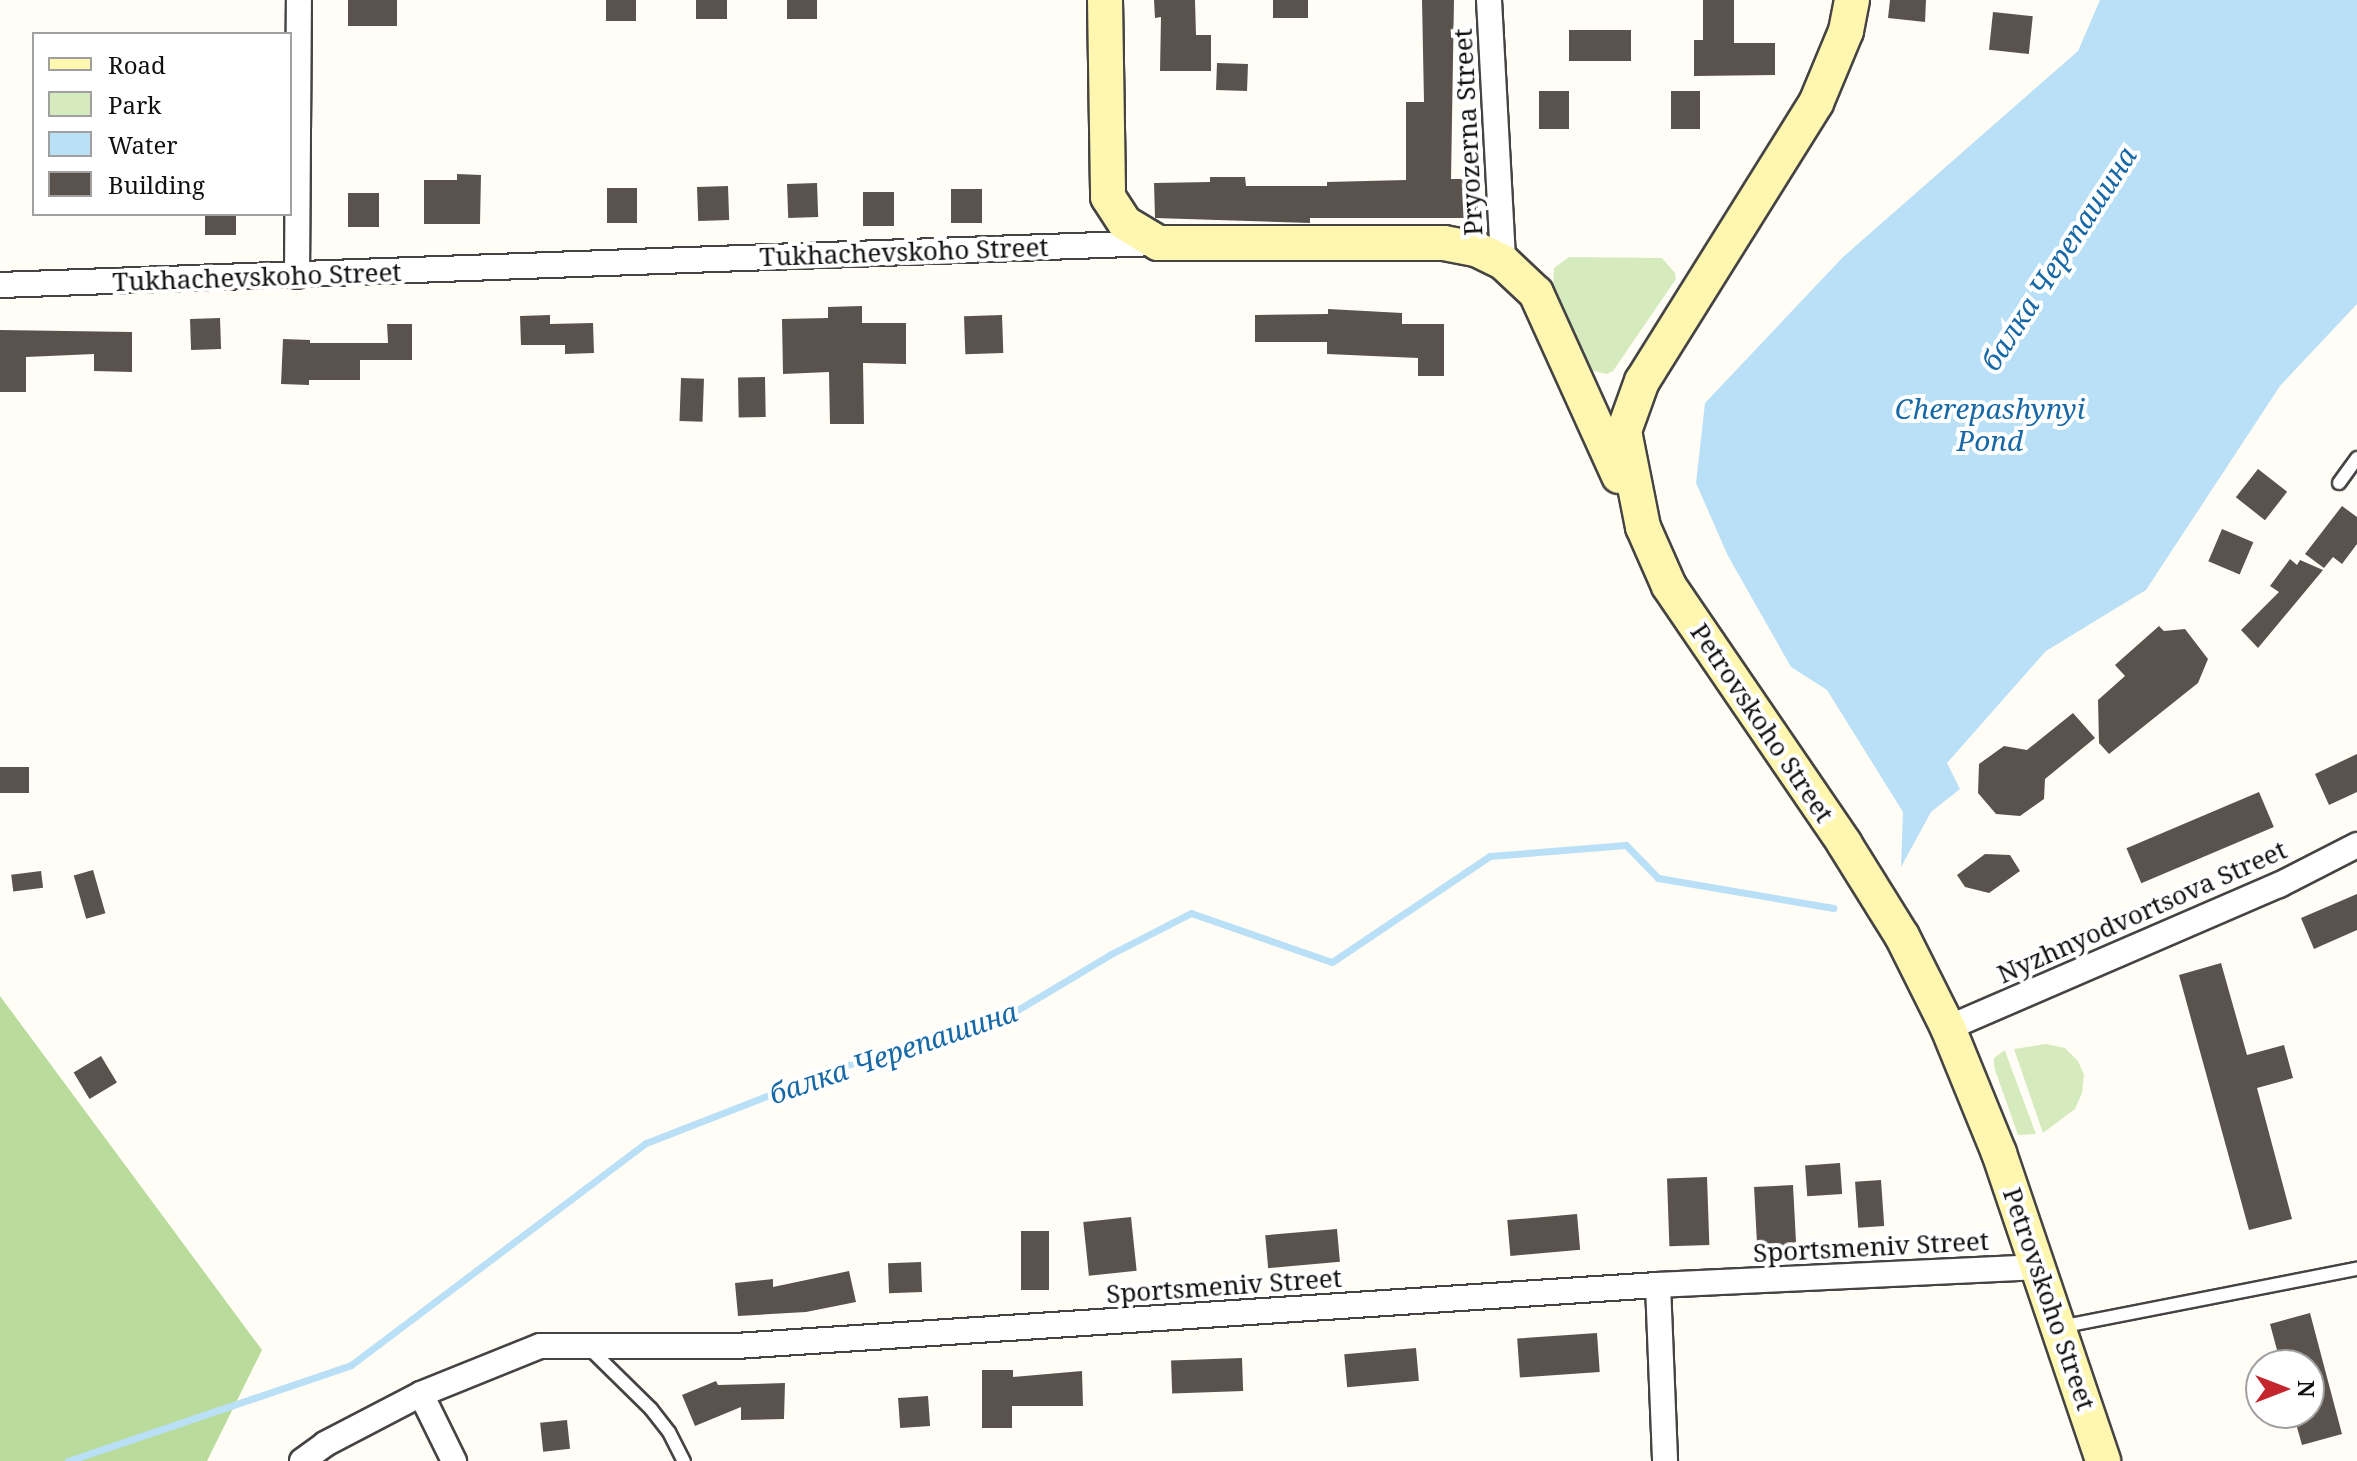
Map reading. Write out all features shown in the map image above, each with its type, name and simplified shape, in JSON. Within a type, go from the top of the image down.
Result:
[{"type":"main road","points":[[1105,0],[1108,197],[1125,223],[1158,243]]},
{"type":"main road","name":"Petrovskoho Street","points":[[1852,0],[1846,31],[1816,103],[1642,381],[1624,431],[1643,527],[1669,586],[1844,843],[1902,936],[1948,1028],[1999,1153],[2103,1461]]},
{"type":"main road","name":"Tukhachevskoho Street","points":[[1158,243],[1444,243],[1476,249],[1503,262],[1536,293],[1643,527]]},
{"type":"street","points":[[297,276],[299,0]]},
{"type":"street","name":"Pryozerna Street","points":[[1489,0],[1503,262]]},
{"type":"street","name":"Tukhachevskoho Street","points":[[0,285],[1158,243]]},
{"type":"street","name":"Nyzhnyodvortsova Street","points":[[1948,1028],[2279,885],[2357,845]]},
{"type":"street","name":"Sportsmeniv Street","points":[[302,1461],[325,1444],[421,1394],[540,1346],[736,1346],[1658,1285],[2039,1267]]},
{"type":"street","points":[[1658,1285],[1665,1461]]},
{"type":"street","points":[[421,1394],[454,1461]]},
{"type":"lane","points":[[2339,483],[2357,458]]},
{"type":"lane","points":[[2060,1327],[2357,1269]]},
{"type":"lane","points":[[586,1346],[651,1409],[669,1432],[684,1461]]},
{"type":"green space","points":[[1569,257],[1662,258],[1675,273],[1676,279],[1613,371],[1607,374],[1589,370],[1553,287],[1554,268]]},
{"type":"green space","points":[[0,996],[262,1350],[207,1461],[0,1461]]},
{"type":"green space","points":[[2046,1044],[2065,1048],[2078,1061],[2084,1075],[2082,1093],[2075,1109],[2043,1133],[2014,1049]]},
{"type":"green space","points":[[2005,1050],[2036,1134],[2018,1135],[1994,1067],[1994,1058]]},
{"type":"water","name":"Cherepashynyi Pond","points":[[2100,0],[2357,0],[2357,304],[2280,386],[2146,590],[2046,651],[1947,763],[1960,789],[1931,812],[1901,867],[1903,812],[1827,690],[1791,667],[1728,556],[1696,483],[1705,403],[1843,257],[2078,51]]},
{"type":"building","points":[[348,0],[397,0],[397,26],[348,26]]},
{"type":"building","points":[[606,0],[636,0],[636,21],[606,21]]},
{"type":"building","points":[[696,0],[727,0],[727,19],[696,19]]},
{"type":"building","points":[[787,0],[817,0],[817,19],[787,19]]},
{"type":"building","points":[[1154,0],[1195,0],[1196,35],[1211,35],[1211,71],[1160,71],[1161,17],[1155,18]]},
{"type":"building","points":[[1273,0],[1308,0],[1308,18],[1273,18]]},
{"type":"building","points":[[1422,0],[1454,0],[1451,179],[1478,179],[1478,218],[1310,218],[1310,223],[1155,218],[1154,183],[1210,182],[1210,177],[1245,177],[1246,186],[1327,186],[1327,182],[1406,180],[1406,102],[1424,102]]},
{"type":"building","points":[[1703,0],[1734,0],[1734,43],[1775,43],[1775,75],[1694,76],[1694,40],[1703,40]]},
{"type":"building","points":[[1890,0],[1926,0],[1925,22],[1888,18]]},
{"type":"building","points":[[1993,12],[2033,16],[2029,54],[1989,50]]},
{"type":"building","points":[[1569,30],[1631,30],[1631,61],[1569,61]]},
{"type":"building","points":[[1217,63],[1248,64],[1247,91],[1216,90]]},
{"type":"building","points":[[1539,91],[1569,91],[1569,129],[1539,129]]},
{"type":"building","points":[[1671,91],[1700,91],[1700,129],[1671,129]]},
{"type":"building","points":[[457,174],[481,175],[480,224],[424,224],[424,180],[457,180]]},
{"type":"building","points":[[817,183],[818,217],[788,218],[787,184]]},
{"type":"building","points":[[728,186],[729,220],[698,221],[697,187]]},
{"type":"building","points":[[607,188],[637,188],[637,223],[607,223]]},
{"type":"building","points":[[951,189],[982,189],[982,223],[951,223]]},
{"type":"building","points":[[863,192],[894,192],[894,226],[863,226]]},
{"type":"building","points":[[348,193],[379,193],[379,227],[348,227]]},
{"type":"building","points":[[205,216],[236,216],[236,235],[205,235]]},
{"type":"building","points":[[862,306],[862,323],[906,323],[906,364],[863,363],[864,424],[830,424],[829,372],[783,374],[782,319],[828,318],[828,307]]},
{"type":"building","points":[[1328,309],[1402,313],[1402,324],[1444,324],[1444,376],[1418,376],[1418,358],[1327,354],[1327,342],[1255,342],[1255,315],[1328,314]]},
{"type":"building","points":[[550,315],[550,324],[593,323],[594,353],[565,354],[565,345],[521,345],[520,316]]},
{"type":"building","points":[[1002,315],[1003,353],[965,354],[964,316]]},
{"type":"building","points":[[220,318],[221,349],[191,350],[190,319]]},
{"type":"building","points":[[387,324],[412,324],[412,360],[360,360],[360,380],[309,380],[309,385],[281,384],[283,339],[310,340],[310,343],[388,343]]},
{"type":"building","points":[[0,330],[132,332],[132,372],[94,371],[94,354],[26,357],[26,392],[0,392]]},
{"type":"building","points":[[738,377],[765,377],[766,417],[739,417]]},
{"type":"building","points":[[681,378],[704,379],[702,422],[679,421]]},
{"type":"building","points":[[2258,469],[2287,492],[2265,520],[2236,497]]},
{"type":"building","points":[[2342,506],[2357,517],[2357,544],[2342,564],[2333,557],[2324,568],[2305,554]]},
{"type":"building","points":[[2222,529],[2253,542],[2240,575],[2208,561]]},
{"type":"building","points":[[2290,559],[2297,565],[2300,560],[2323,570],[2258,648],[2241,630],[2279,592],[2270,586]]},
{"type":"building","points":[[2159,626],[2164,631],[2185,629],[2208,659],[2198,683],[2109,754],[2099,743],[2098,700],[2125,676],[2115,665]]},
{"type":"building","points":[[2073,713],[2095,738],[2045,779],[2044,799],[2020,816],[1996,814],[1978,793],[1979,764],[2004,746],[2027,750]]},
{"type":"building","points":[[2357,754],[2357,792],[2329,805],[2315,774]]},
{"type":"building","points":[[0,767],[29,767],[29,793],[0,793]]},
{"type":"building","points":[[2259,792],[2274,827],[2141,883],[2126,848]]},
{"type":"building","points":[[1985,854],[2010,855],[2020,871],[1989,893],[1965,887],[1957,875]]},
{"type":"building","points":[[93,870],[105,913],[86,919],[74,876]]},
{"type":"building","points":[[41,871],[43,888],[13,892],[11,875]]},
{"type":"building","points":[[2357,894],[2357,930],[2314,949],[2301,918]]},
{"type":"building","points":[[2221,963],[2247,1055],[2284,1045],[2293,1078],[2257,1088],[2292,1219],[2249,1230],[2179,975]]},
{"type":"building","points":[[101,1056],[117,1083],[90,1099],[74,1072]]},
{"type":"building","points":[[1840,1163],[1842,1194],[1807,1196],[1805,1165]]},
{"type":"building","points":[[1707,1177],[1709,1245],[1669,1246],[1667,1178]]},
{"type":"building","points":[[1881,1180],[1884,1226],[1858,1228],[1855,1182]]},
{"type":"building","points":[[1793,1185],[1796,1246],[1757,1248],[1754,1187]]},
{"type":"building","points":[[1577,1214],[1580,1250],[1510,1256],[1507,1220]]},
{"type":"building","points":[[1131,1217],[1137,1271],[1089,1276],[1083,1222]]},
{"type":"building","points":[[1337,1229],[1340,1262],[1268,1268],[1265,1235]]},
{"type":"building","points":[[1021,1231],[1049,1231],[1049,1290],[1021,1290]]},
{"type":"building","points":[[921,1262],[922,1292],[889,1293],[888,1263]]},
{"type":"building","points":[[849,1271],[856,1302],[806,1312],[738,1316],[735,1283],[773,1279],[773,1287]]},
{"type":"building","points":[[2310,1313],[2320,1349],[2277,1349],[2270,1324]]},
{"type":"building","points":[[1597,1333],[1600,1372],[1520,1377],[1517,1339]]},
{"type":"building","points":[[1416,1348],[1419,1381],[1347,1387],[1344,1354]]},
{"type":"building","points":[[1242,1358],[1243,1391],[1172,1393],[1171,1360]]},
{"type":"building","points":[[982,1370],[1013,1370],[1013,1377],[1082,1371],[1083,1406],[1012,1406],[1012,1428],[982,1428]]},
{"type":"building","points":[[2325,1370],[2342,1434],[2302,1445],[2298,1429],[2325,1429]]},
{"type":"building","points":[[716,1381],[718,1385],[785,1383],[784,1419],[741,1420],[741,1407],[695,1426],[682,1395]]},
{"type":"building","points":[[928,1396],[930,1426],[900,1428],[898,1398]]},
{"type":"building","points":[[567,1420],[570,1449],[543,1452],[540,1423]]},
{"type":"waterway","name":"балка Черепашина","points":[[68,1461],[351,1365],[646,1143],[841,1067],[1014,1012],[1113,953],[1191,913],[1332,962],[1490,856],[1626,845],[1658,878],[1833,908]]}]
